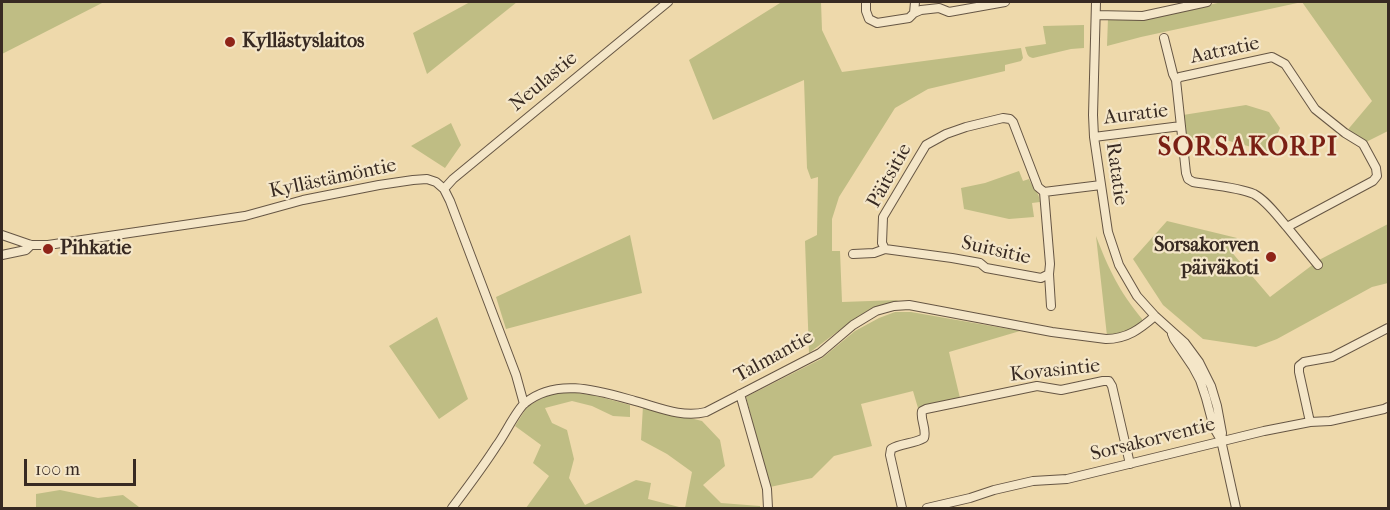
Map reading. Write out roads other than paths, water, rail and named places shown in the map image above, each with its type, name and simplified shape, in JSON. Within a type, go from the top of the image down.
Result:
[{"type":"street","name":"Neulastie","points":[[444,189],[453,179],[668,2]]},
{"type":"street","points":[[866,2],[869,19],[877,23],[909,18],[921,10],[939,8],[949,12],[1005,2]]},
{"type":"street","points":[[914,14],[915,2]]},
{"type":"street","name":"Ratatie","points":[[1096,2],[1094,137],[1108,232],[1119,266],[1137,296],[1185,343],[1207,377],[1217,406],[1222,433],[1221,440],[1236,508]]},
{"type":"street","points":[[1096,15],[1143,16],[1207,2]]},
{"type":"street","points":[[1164,38],[1176,80]]},
{"type":"street","name":"Aatratie","points":[[1272,57],[1285,64],[1315,109],[1363,144],[1376,168],[1377,176],[1373,181],[1287,227],[1267,205],[1254,195],[1188,179],[1181,126],[1176,80],[1180,77],[1272,57]]},
{"type":"street","name":"Päitsitie","points":[[885,249],[882,243],[883,217],[926,145],[946,134],[1004,118],[1010,119],[1038,187],[1044,192]]},
{"type":"street","name":"Auratie","points":[[1094,137],[1181,126]]},
{"type":"street","name":"Kyllästämöntie","points":[[2,235],[31,245],[48,245],[244,216],[303,200],[413,180],[427,179],[436,182],[444,189]]},
{"type":"street","points":[[1044,192],[1101,185]]},
{"type":"street","points":[[444,189],[516,375],[524,404]]},
{"type":"street","name":"Suitsitie","points":[[853,254],[874,254],[885,249],[980,263],[986,268],[1041,278],[1049,274],[1050,264],[1044,192]]},
{"type":"street","points":[[1287,227],[1318,265]]},
{"type":"street","points":[[2,255],[26,250],[31,245]]},
{"type":"street","points":[[1049,274],[1050,306]]},
{"type":"street","name":"Talmantie","points":[[452,508],[524,404],[547,391],[571,387],[612,394],[672,412],[697,414],[706,412],[820,353],[853,325],[876,311],[894,306],[909,305],[1052,332],[1106,339],[1129,335],[1155,316]]},
{"type":"street","points":[[1310,422],[1299,366],[1304,362],[1332,357],[1389,328]]},
{"type":"street","name":"Kovasintie","points":[[902,508],[890,455],[891,449],[924,438],[922,411],[1037,386],[1061,390],[1110,381],[1130,464]]},
{"type":"street","points":[[740,394],[767,489],[768,508]]},
{"type":"street","name":"Sorsakorventie","points":[[927,508],[1033,482],[1067,479],[1221,440],[1310,422],[1330,421],[1389,406]]},
{"type":"place","name":"Kyllästyslaitos","points":[[230,42]]},
{"type":"place","name":"Pihkatie","points":[[48,249]]},
{"type":"place","name":"Sorsakorven päiväkoti","points":[[1271,257]]},
{"type":"district","name":"SORSAKORPI","points":[[1248,149]]}]
